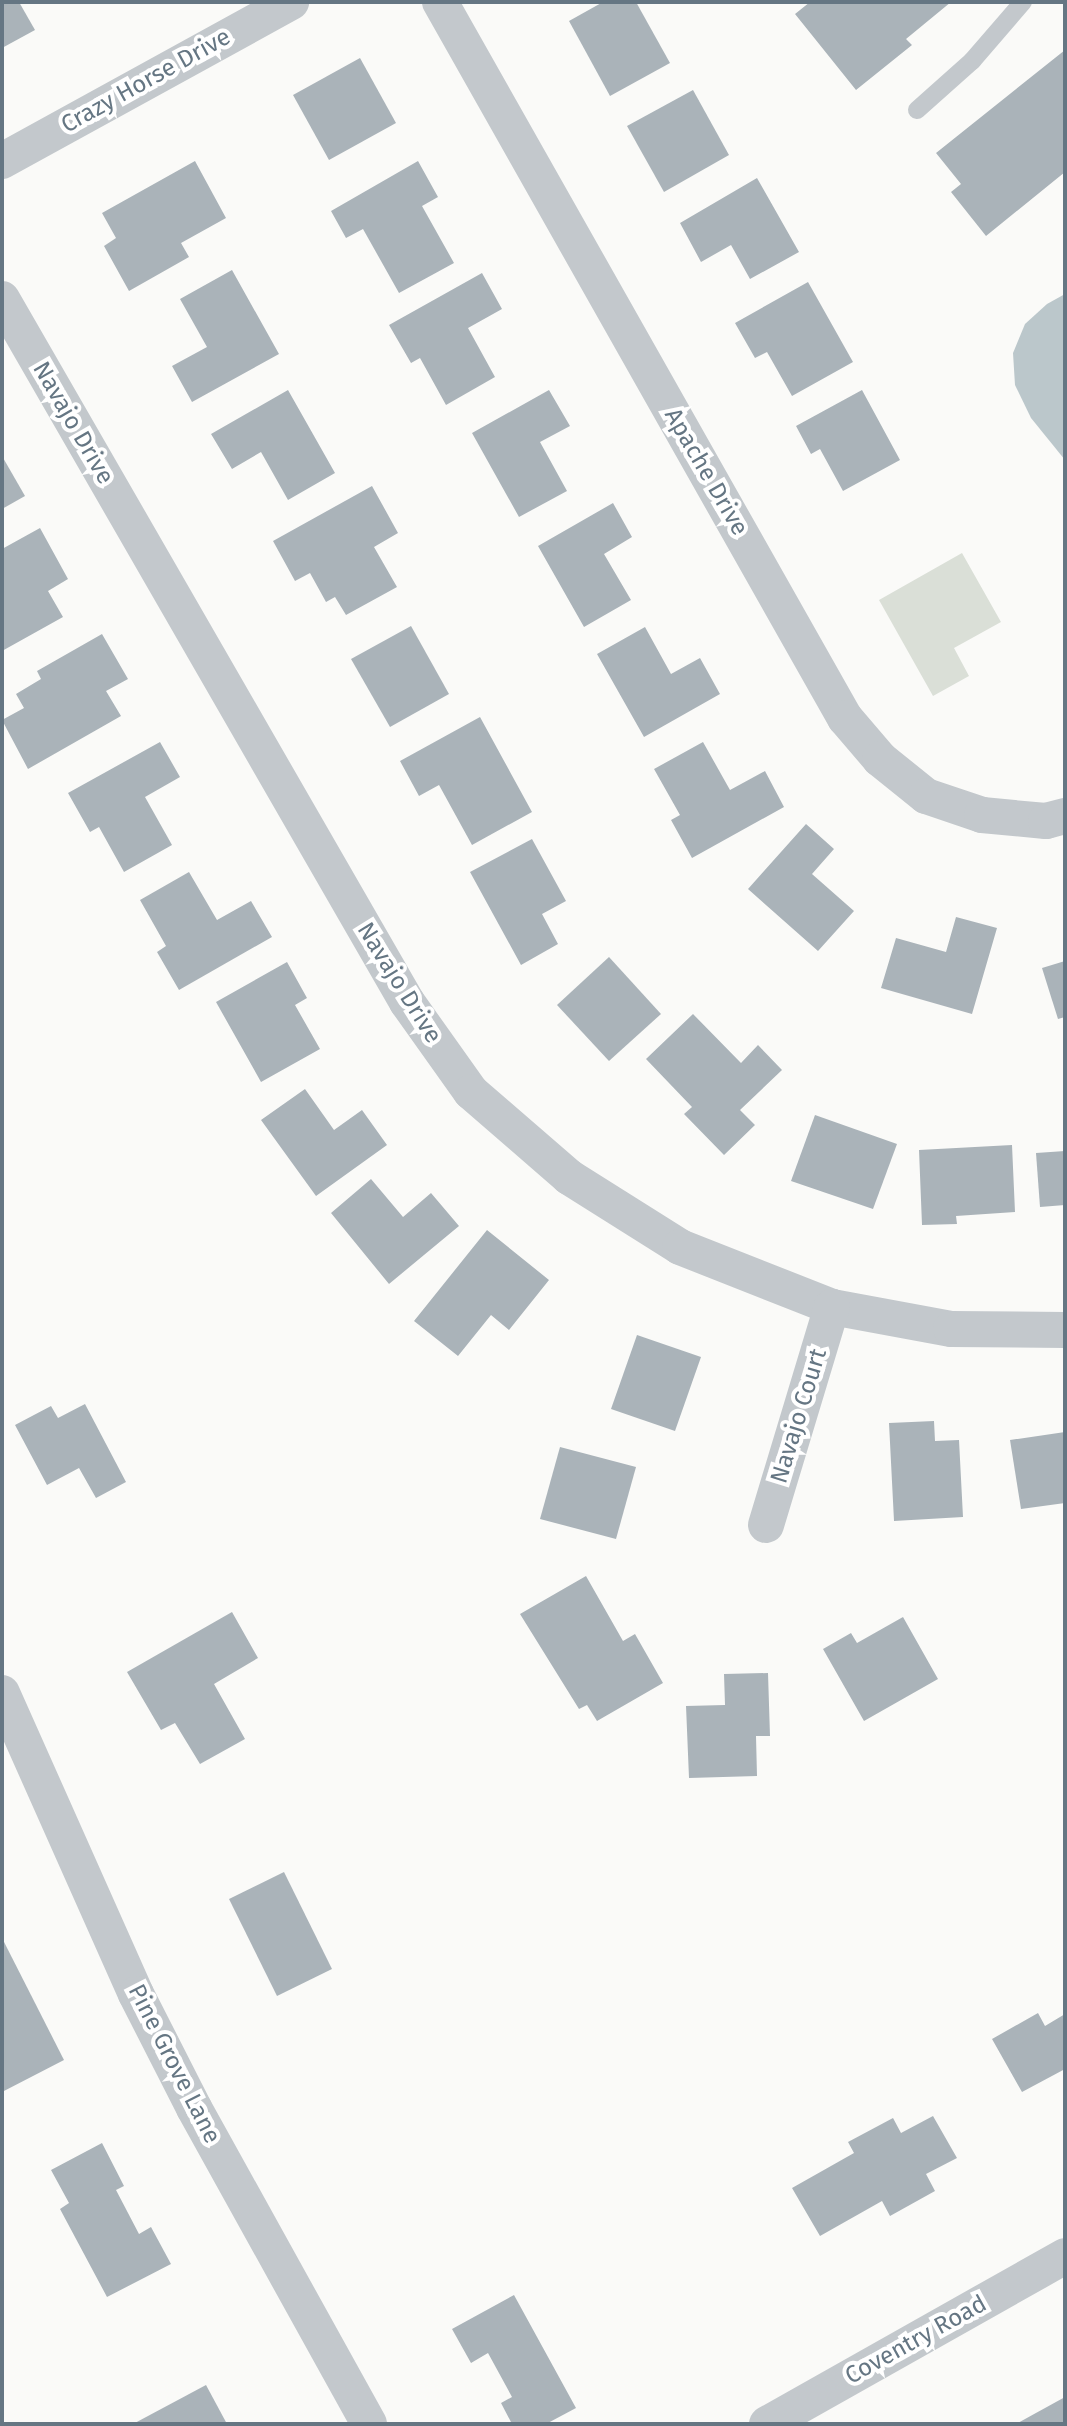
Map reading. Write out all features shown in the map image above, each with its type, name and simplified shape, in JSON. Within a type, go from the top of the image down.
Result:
[{"type":"street","name":"Crazy Horse Drive","points":[[2,161],[291,2]]},
{"type":"street","name":"Apache Drive","points":[[440,2],[845,718],[880,759],[926,796],[982,815],[1046,821],[1065,816]]},
{"type":"street","name":"Navajo Drive","points":[[2,299],[407,1002],[471,1092],[569,1177],[680,1247],[832,1307],[951,1329],[1065,1330]]},
{"type":"street","name":"Navajo Court","points":[[766,1525],[832,1307]]},
{"type":"street","name":"Pine Grove Lane","points":[[2,1693],[136,1994],[194,2108],[369,2424]]},
{"type":"street","name":"Coventry Road","points":[[767,2424],[1065,2256]]},
{"type":"lane","points":[[917,110],[972,61],[1023,2]]},
{"type":"shaded area","points":[[1065,294],[1065,460],[1031,418],[1015,385],[1013,353],[1025,324],[1047,304]]},
{"type":"shaded area","points":[[962,553],[1001,622],[954,648],[969,676],[933,696],[879,600]]},
{"type":"building","points":[[2,2],[19,2],[35,30],[2,48]]},
{"type":"building","points":[[603,2],[636,2],[670,63],[610,96],[569,21]]},
{"type":"building","points":[[810,2],[951,2],[906,39],[912,45],[856,90],[795,14]]},
{"type":"building","points":[[1065,50],[1065,172],[986,236],[951,192],[961,184],[936,153]]},
{"type":"building","points":[[360,58],[396,123],[329,160],[293,95]]},
{"type":"building","points":[[693,90],[729,155],[664,192],[627,126]]},
{"type":"building","points":[[195,161],[226,218],[181,243],[189,257],[129,291],[104,246],[116,238],[102,213]]},
{"type":"building","points":[[418,161],[438,197],[422,206],[454,263],[399,293],[363,229],[346,238],[331,211]]},
{"type":"building","points":[[757,178],[799,252],[750,279],[731,245],[701,262],[680,223]]},
{"type":"building","points":[[232,270],[279,354],[192,402],[172,366],[207,347],[180,299]]},
{"type":"building","points":[[482,273],[502,309],[468,328],[495,377],[446,405],[420,358],[411,363],[389,325]]},
{"type":"building","points":[[808,282],[853,362],[792,396],[767,352],[755,358],[735,323]]},
{"type":"building","points":[[288,390],[335,473],[288,500],[261,452],[232,469],[211,434]]},
{"type":"building","points":[[549,390],[570,426],[540,442],[567,491],[519,517],[472,433]]},
{"type":"building","points":[[862,390],[900,460],[843,491],[820,449],[811,454],[796,426]]},
{"type":"building","points":[[2,456],[25,496],[2,509]]},
{"type":"building","points":[[372,486],[398,533],[374,547],[397,587],[346,615],[335,597],[326,602],[310,573],[295,581],[273,541]]},
{"type":"building","points":[[613,503],[632,537],[604,554],[631,600],[584,627],[538,546]]},
{"type":"building","points":[[40,528],[68,579],[48,591],[63,617],[2,651],[2,549]]},
{"type":"building","points":[[411,626],[449,694],[390,727],[351,659]]},
{"type":"building","points":[[645,627],[671,674],[700,658],[720,694],[644,737],[597,654]]},
{"type":"building","points":[[102,634],[128,679],[106,691],[121,716],[28,769],[2,720],[24,708],[16,694],[41,679],[37,671]]},
{"type":"building","points":[[480,717],[532,812],[472,845],[439,785],[419,796],[400,761]]},
{"type":"building","points":[[160,742],[180,777],[145,797],[172,845],[124,872],[99,827],[90,832],[68,793]]},
{"type":"building","points":[[703,742],[730,790],[765,771],[784,807],[692,858],[671,820],[680,815],[654,769]]},
{"type":"building","points":[[806,824],[834,849],[812,874],[854,911],[818,951],[748,889]]},
{"type":"building","points":[[532,839],[566,901],[542,914],[558,944],[521,965],[470,872]]},
{"type":"building","points":[[189,872],[217,920],[251,901],[272,937],[179,990],[157,952],[166,946],[140,900]]},
{"type":"building","points":[[956,917],[997,928],[972,1014],[881,988],[896,938],[946,952]]},
{"type":"building","points":[[609,957],[661,1014],[609,1061],[557,1005]]},
{"type":"building","points":[[1065,961],[1065,1017],[1058,1019],[1042,968]]},
{"type":"building","points":[[287,962],[307,998],[295,1005],[320,1049],[261,1082],[216,1002]]},
{"type":"building","points":[[693,1014],[741,1063],[758,1045],[782,1070],[740,1110],[755,1125],[724,1155],[684,1114],[692,1107],[646,1059]]},
{"type":"building","points":[[305,1089],[334,1130],[362,1110],[387,1145],[316,1196],[261,1120]]},
{"type":"building","points":[[815,1115],[897,1144],[873,1209],[791,1181]]},
{"type":"building","points":[[1012,1145],[1015,1212],[956,1216],[957,1224],[922,1225],[919,1150]]},
{"type":"building","points":[[1065,1151],[1065,1205],[1040,1207],[1036,1153]]},
{"type":"building","points":[[371,1179],[403,1217],[431,1193],[459,1226],[389,1284],[331,1213]]},
{"type":"building","points":[[487,1230],[549,1280],[509,1330],[491,1315],[458,1356],[414,1321]]},
{"type":"building","points":[[637,1335],[701,1357],[675,1431],[611,1409]]},
{"type":"building","points":[[85,1404],[126,1482],[96,1498],[79,1468],[47,1485],[15,1425],[51,1406],[58,1418]]},
{"type":"building","points":[[934,1421],[935,1441],[959,1440],[963,1517],[894,1521],[889,1423]]},
{"type":"building","points":[[1065,1432],[1065,1503],[1021,1509],[1010,1440]]},
{"type":"building","points":[[560,1447],[636,1467],[616,1539],[540,1519]]},
{"type":"building","points":[[586,1576],[623,1641],[635,1634],[663,1683],[597,1721],[587,1705],[579,1709],[520,1614]]},
{"type":"building","points":[[232,1612],[258,1658],[214,1684],[245,1739],[200,1764],[175,1723],[161,1730],[127,1672]]},
{"type":"building","points":[[903,1617],[938,1679],[864,1721],[823,1649],[851,1633],[857,1643]]},
{"type":"building","points":[[768,1673],[770,1736],[756,1736],[757,1776],[689,1778],[686,1706],[725,1705],[724,1674]]},
{"type":"building","points":[[284,1872],[332,1969],[277,1996],[229,1899]]},
{"type":"building","points":[[2,1938],[64,2060],[2,2092]]},
{"type":"building","points":[[1038,2013],[1045,2026],[1065,2014],[1065,2069],[1022,2092],[992,2039]]},
{"type":"building","points":[[933,2116],[957,2158],[926,2174],[935,2191],[890,2216],[882,2201],[820,2236],[792,2188],[854,2153],[848,2142],[893,2118],[901,2133]]},
{"type":"building","points":[[102,2143],[124,2186],[116,2190],[139,2234],[151,2227],[171,2264],[107,2297],[60,2209],[69,2203],[51,2170]]},
{"type":"building","points":[[514,2295],[576,2408],[546,2424],[512,2424],[501,2403],[512,2397],[488,2353],[471,2363],[452,2329]]},
{"type":"building","points":[[206,2385],[227,2424],[133,2424]]},
{"type":"building","points":[[1065,2397],[1065,2424],[1016,2424]]}]
